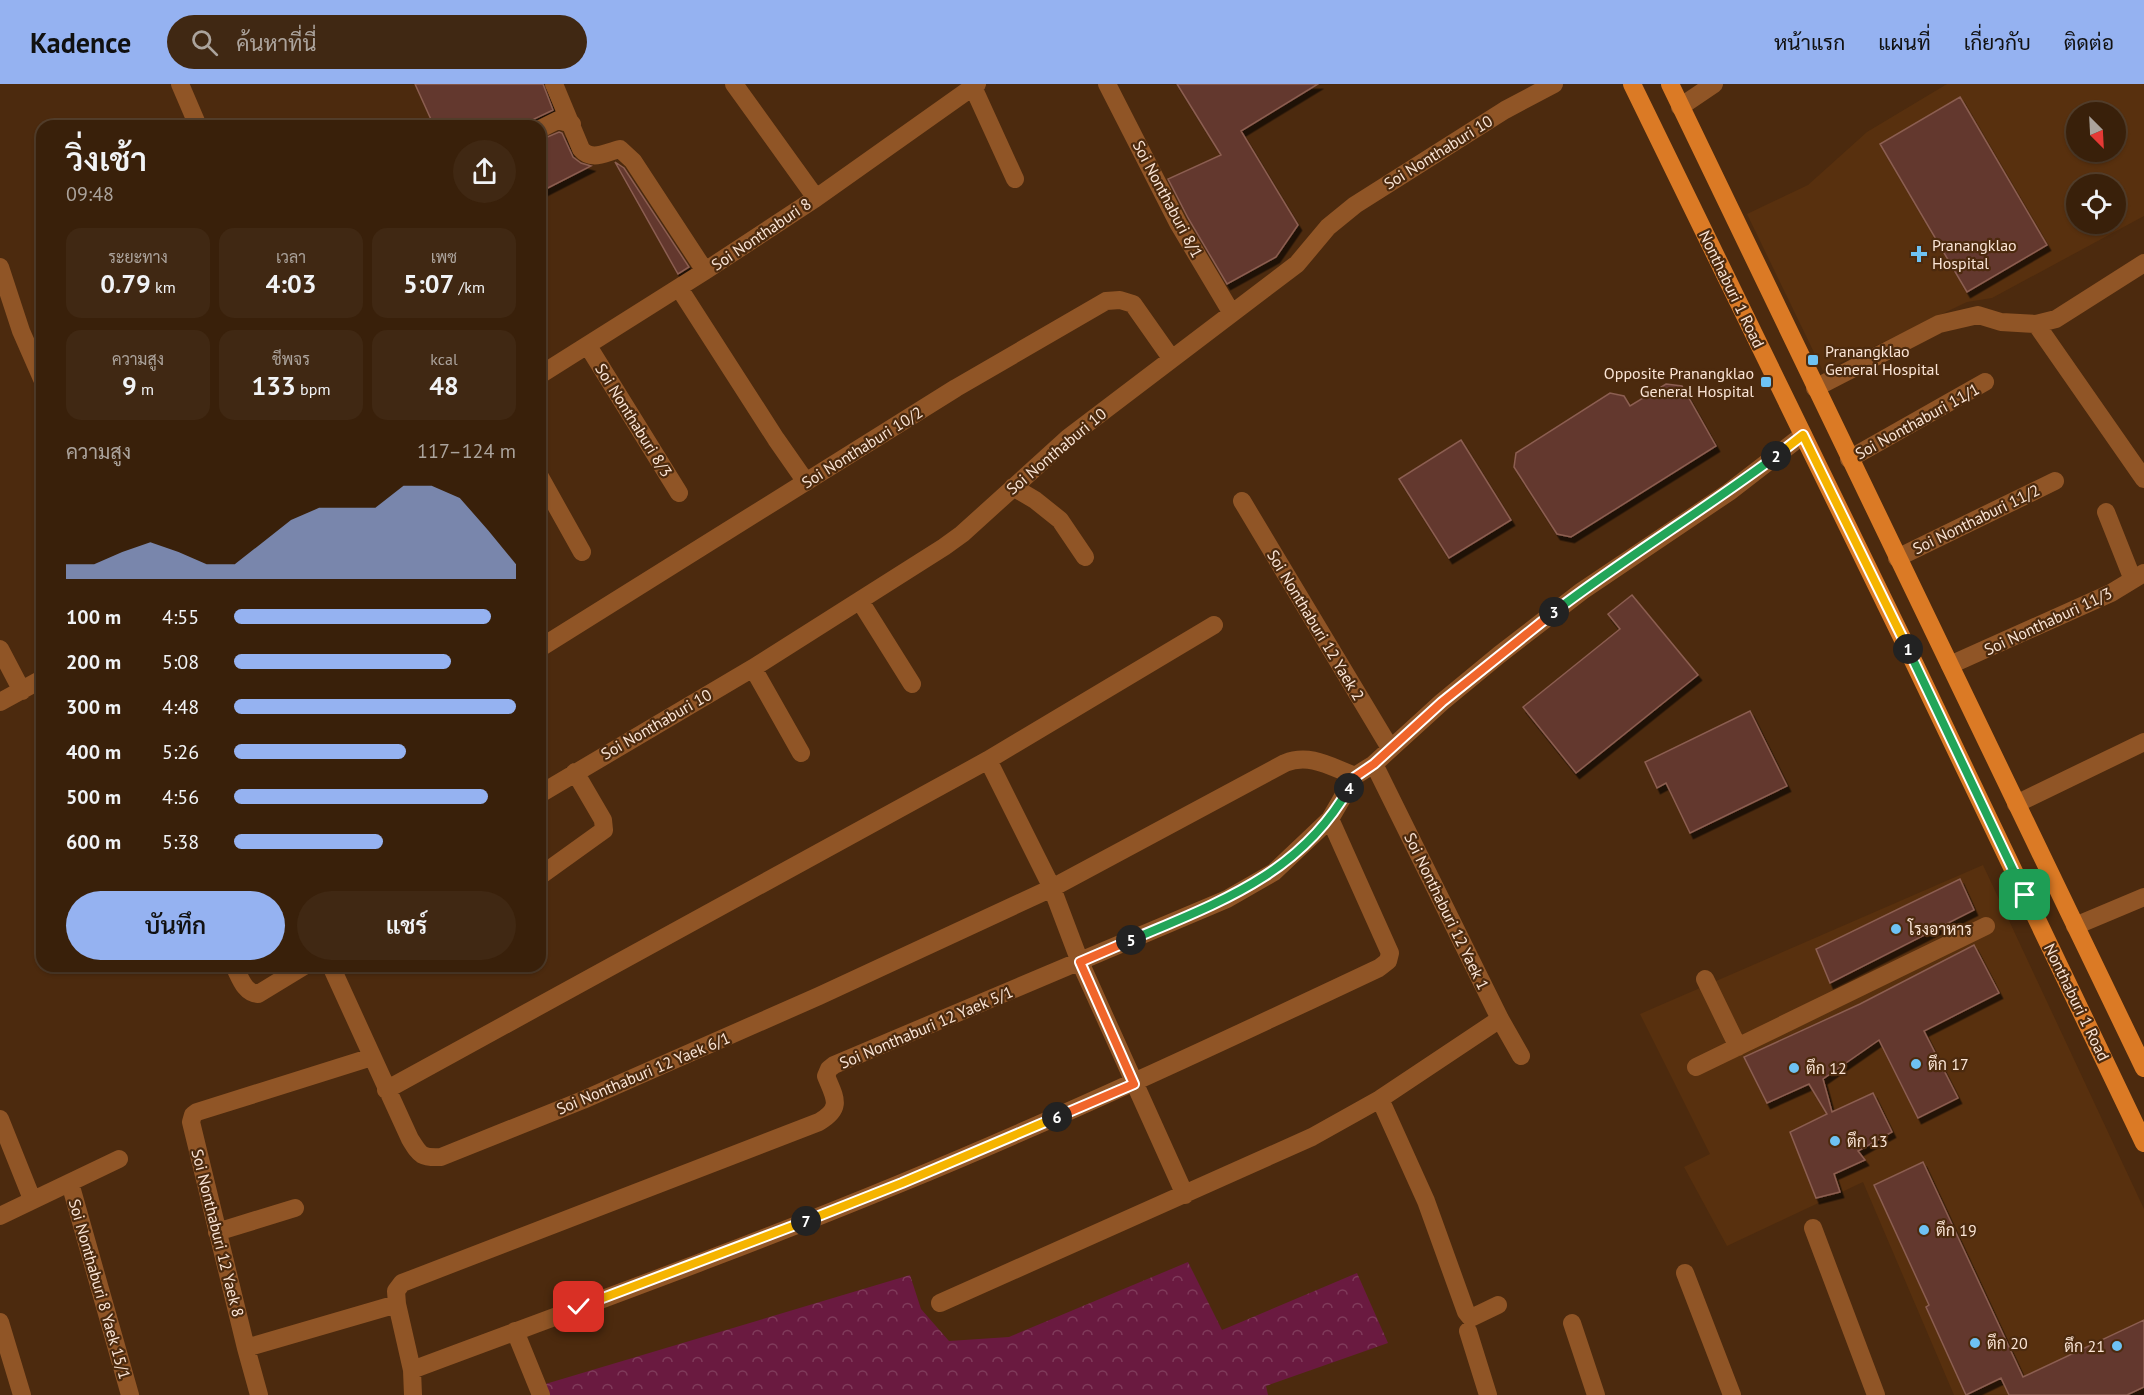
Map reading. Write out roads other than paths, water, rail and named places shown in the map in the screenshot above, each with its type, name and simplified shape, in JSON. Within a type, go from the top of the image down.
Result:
[{"type":"main road","name":"Nonthaburi 1 Road","points":[[1632,84],[1908,648],[2144,1143]]},
{"type":"main road","name":"Nonthaburi 1 Road","points":[[1670,84],[2144,1068]]},
{"type":"street","points":[[180,84],[195,120]]},
{"type":"street","points":[[554,84],[581,149],[586,155],[594,157],[620,149],[633,160],[705,271]]},
{"type":"street","points":[[734,84],[816,198]]},
{"type":"street","name":"Soi Nonthaburi 8/1","points":[[1107,84],[1178,223],[1231,312]]},
{"type":"street","name":"Soi Nonthaburi 10","points":[[546,790],[753,668],[962,534],[1068,438],[1231,312],[1298,264],[1328,227],[1355,205],[1505,110],[1554,84]]},
{"type":"street","points":[[1680,106],[1714,84]]},
{"type":"street","points":[[975,85],[1016,179]]},
{"type":"street","name":"Soi Nonthaburi 8","points":[[546,371],[816,198],[975,85]]},
{"type":"street","points":[[546,126],[558,120],[572,124]]},
{"type":"street","points":[[1815,388],[1939,324],[1978,315],[2001,322],[2036,324],[2056,319],[2144,263]]},
{"type":"street","points":[[0,267],[21,332],[36,366]]},
{"type":"street","points":[[679,288],[806,482]]},
{"type":"street","name":"Soi Nonthaburi 10/2","points":[[546,644],[956,388],[1109,300],[1120,300],[1133,304],[1171,358]]},
{"type":"street","points":[[2036,324],[2144,479]]},
{"type":"street","name":"Soi Nonthaburi 8/3","points":[[588,346],[679,493]]},
{"type":"street","name":"Soi Nonthaburi 11/1","points":[[1849,459],[1984,382]]},
{"type":"street","points":[[1052,888],[1297,758],[1306,758],[1355,777],[1374,764],[1442,702],[1582,591],[1729,492],[1803,435]]},
{"type":"street","name":"Soi Nonthaburi 11/2","points":[[1897,558],[2055,481]]},
{"type":"street","points":[[1013,487],[1035,500],[1060,520],[1085,557]]},
{"type":"street","points":[[546,488],[582,552]]},
{"type":"street","name":"Soi Nonthaburi 12 Yaek 2","points":[[1242,501],[1390,748]]},
{"type":"street","points":[[2106,512],[2138,576]]},
{"type":"street","name":"Soi Nonthaburi 11/3","points":[[1950,665],[2111,593],[2138,576]]},
{"type":"street","points":[[860,601],[912,684]]},
{"type":"street","points":[[386,1090],[988,760],[1214,625]]},
{"type":"street","points":[[0,649],[22,691]]},
{"type":"street","points":[[753,668],[801,753]]},
{"type":"street","points":[[0,702],[36,683]]},
{"type":"street","points":[[2016,804],[2144,742]]},
{"type":"street","points":[[988,760],[1052,888],[1080,962],[1185,1195]]},
{"type":"street","name":"Soi Nonthaburi 12 Yaek 1","points":[[1374,764],[1500,1019],[1521,1056]]},
{"type":"street","points":[[546,872],[604,830],[603,820],[575,772]]},
{"type":"street","name":"Soi Nonthaburi 12 Yaek 5/1","points":[[397,1304],[396,1291],[402,1283],[830,1116],[835,1108],[836,1100],[826,1076],[834,1065],[1227,899],[1274,872],[1330,819],[1355,777]]},
{"type":"street","points":[[412,1370],[842,1207],[1134,1084],[1379,968],[1388,961],[1390,953],[1330,819]]},
{"type":"street","name":"Soi Nonthaburi 12 Yaek 6/1","points":[[334,972],[410,1139],[420,1155],[428,1158],[441,1157],[583,1100],[809,1001],[1052,888]]},
{"type":"street","points":[[2075,926],[2144,897]]},
{"type":"street","points":[[1696,1067],[1986,926]]},
{"type":"street","points":[[237,972],[249,992],[258,994],[294,972]]},
{"type":"street","points":[[1705,979],[1738,1047]]},
{"type":"street","points":[[940,1303],[1312,1137],[1380,1100],[1500,1019]]},
{"type":"street","name":"Soi Nonthaburi 12 Yaek 8","points":[[259,1395],[217,1232],[191,1122],[192,1118],[197,1112],[372,1057]]},
{"type":"street","points":[[1380,1100],[1426,1201],[1466,1312],[1473,1317],[1498,1305]]},
{"type":"street","points":[[0,1119],[32,1199]]},
{"type":"street","points":[[0,1216],[119,1159]]},
{"type":"street","name":"Soi Nonthaburi 8 Yaek 15/1","points":[[70,1183],[130,1395]]},
{"type":"street","points":[[217,1232],[295,1208]]},
{"type":"street","points":[[1813,1228],[1876,1395]]},
{"type":"street","points":[[1685,1273],[1732,1395]]},
{"type":"street","points":[[246,1348],[397,1304],[412,1370],[413,1395]]},
{"type":"street","points":[[0,1322],[22,1395]]},
{"type":"street","points":[[1572,1323],[1596,1395]]},
{"type":"street","points":[[515,1331],[541,1395]]},
{"type":"street","points":[[1468,1331],[1488,1395]]},
{"type":"place","name":"Pranangklao Hospital","points":[[1919,254]]},
{"type":"place","name":"Pranangklao General Hospital","points":[[1813,360]]},
{"type":"place","name":"Opposite Pranangklao General Hospital","points":[[1766,382]]},
{"type":"place","name":"โรงอาหาร","points":[[1896,929]]},
{"type":"place","name":"ตึก 17","points":[[1916,1064]]},
{"type":"place","name":"ตึก 12","points":[[1794,1068]]},
{"type":"place","name":"ตึก 13","points":[[1835,1141]]},
{"type":"place","name":"ตึก 19","points":[[1924,1230]]},
{"type":"place","name":"ตึก 20","points":[[1975,1343]]},
{"type":"place","name":"ตึก 21","points":[[2117,1346]]}]
